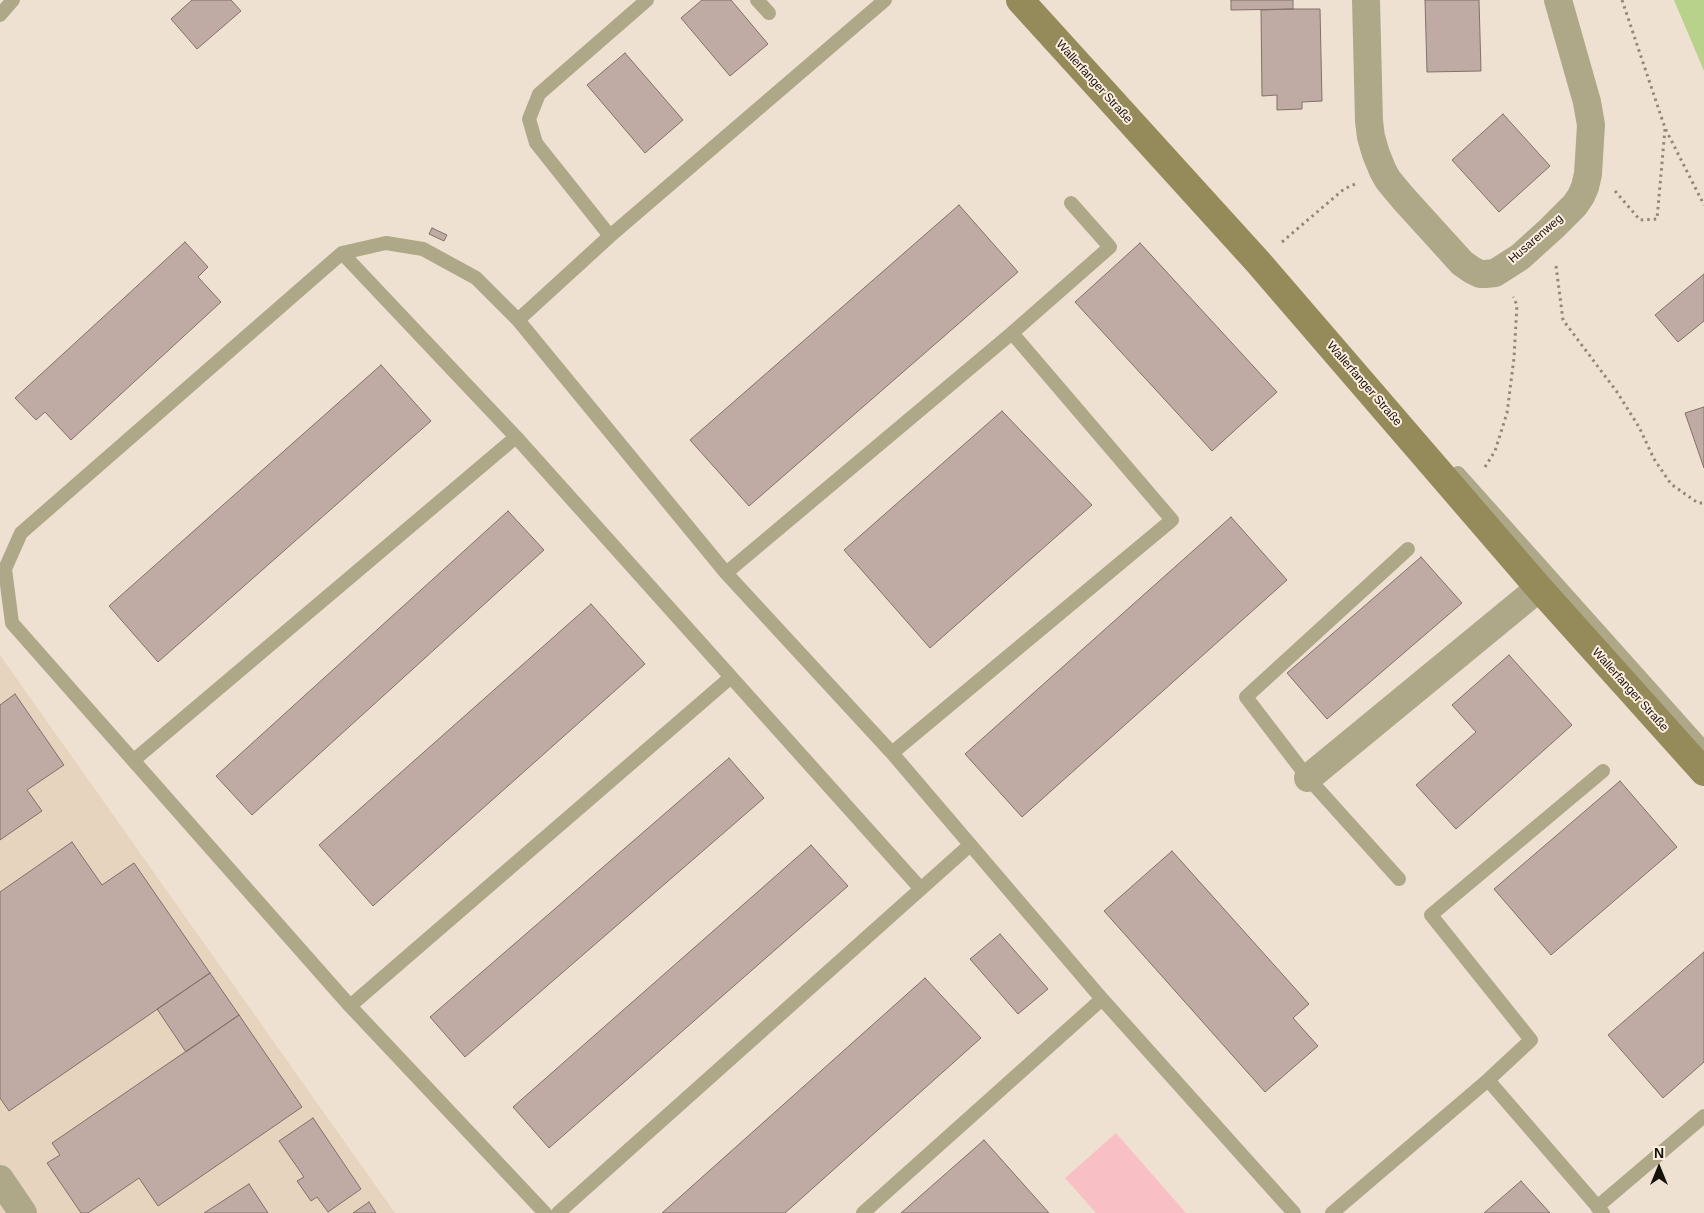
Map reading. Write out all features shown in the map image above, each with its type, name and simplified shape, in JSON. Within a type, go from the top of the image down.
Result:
[{"type":"main road","name":"Wallerfanger Straße","points":[[1020,0],[1258,262],[1538,588],[1704,772]]},
{"type":"street","name":"Husarenweg","points":[[1366,0],[1369,121],[1376,154],[1383,171],[1403,198],[1462,263],[1480,274],[1494,273],[1520,257],[1552,228],[1581,196],[1585,187],[1589,162],[1591,125],[1558,0]]},
{"type":"street","points":[[1308,778],[1538,588]]},
{"type":"street","points":[[0,1180],[23,1213]]},
{"type":"lane","points":[[0,15],[13,0]]},
{"type":"lane","points":[[610,236],[536,143],[529,119],[539,94],[647,0]]},
{"type":"lane","points":[[757,0],[769,13]]},
{"type":"lane","points":[[518,320],[610,236],[885,0]]},
{"type":"lane","points":[[1091,79],[1098,79],[1106,83],[1265,257],[1704,748]]},
{"type":"lane","points":[[726,573],[1012,333],[1110,247],[1071,203]]},
{"type":"lane","points":[[545,1213],[350,1006],[12,623],[3,571],[20,533],[342,253],[386,243],[423,249],[476,278],[518,320],[726,573],[892,753],[1102,999],[1294,1213]]},
{"type":"lane","points":[[342,253],[516,437],[921,889]]},
{"type":"lane","points":[[892,753],[1172,520],[1012,333]]},
{"type":"lane","points":[[134,760],[516,437]]},
{"type":"lane","points":[[1399,879],[1308,778],[1246,697],[1408,549]]},
{"type":"lane","points":[[350,1006],[731,677]]},
{"type":"lane","points":[[1332,1213],[1488,1080],[1531,1040],[1431,915],[1603,771]]},
{"type":"lane","points":[[558,1213],[970,845]]},
{"type":"lane","points":[[863,1213],[1102,999]]},
{"type":"lane","points":[[1488,1080],[1600,1210],[1704,1116]]},
{"type":"path","points":[[1622,0],[1665,128],[1704,204]]},
{"type":"path","points":[[1589,162],[1640,220],[1657,219],[1665,128]]},
{"type":"path","points":[[1265,257],[1344,189],[1383,171]]},
{"type":"path","points":[[1552,228],[1562,320],[1617,392],[1639,427],[1654,459],[1671,484],[1698,502],[1704,503]]},
{"type":"path","points":[[1481,475],[1495,451],[1507,413],[1514,358],[1517,305],[1500,270]]},
{"type":"shaded area","points":[[1674,0],[1704,0],[1704,71],[1676,5]]},
{"type":"shaded area","points":[[0,655],[395,1213],[0,1213]]},
{"type":"shaded area","points":[[1116,1133],[1186,1213],[1096,1213],[1065,1178]]},
{"type":"building","points":[[192,0],[231,0],[241,11],[197,49],[171,19]]},
{"type":"building","points":[[702,0],[731,0],[768,44],[730,76],[681,18]]},
{"type":"building","points":[[1231,0],[1293,0],[1293,9],[1231,10]]},
{"type":"building","points":[[1425,0],[1479,0],[1481,71],[1427,72]]},
{"type":"building","points":[[1320,9],[1322,101],[1302,102],[1302,109],[1277,110],[1277,95],[1262,96],[1261,10]]},
{"type":"building","points":[[625,53],[683,120],[645,153],[587,85]]},
{"type":"building","points":[[1503,114],[1550,166],[1499,212],[1452,160]]},
{"type":"building","points":[[959,205],[1018,272],[749,506],[690,440]]},
{"type":"building","points":[[432,228],[447,235],[444,241],[429,234]]},
{"type":"building","points":[[185,242],[208,267],[198,277],[221,302],[71,440],[45,412],[36,420],[15,398]]},
{"type":"building","points":[[1140,243],[1277,392],[1212,451],[1075,302]]},
{"type":"building","points":[[1704,274],[1704,321],[1678,342],[1655,315]]},
{"type":"building","points":[[381,365],[431,421],[158,662],[109,606]]},
{"type":"building","points":[[1704,407],[1704,468],[1685,413]]},
{"type":"building","points":[[1002,411],[1092,505],[930,648],[844,550]]},
{"type":"building","points":[[508,511],[544,550],[252,815],[216,776]]},
{"type":"building","points":[[1231,517],[1287,580],[1022,817],[965,754]]},
{"type":"building","points":[[1421,557],[1462,603],[1327,719],[1287,673]]},
{"type":"building","points":[[591,604],[645,664],[373,906],[319,845]]},
{"type":"building","points":[[1509,655],[1572,725],[1456,829],[1416,785],[1476,732],[1452,705]]},
{"type":"building","points":[[15,694],[64,765],[27,790],[42,811],[0,840],[0,705]]},
{"type":"building","points":[[729,758],[764,798],[465,1057],[430,1017]]},
{"type":"building","points":[[1620,781],[1677,847],[1551,955],[1494,889]]},
{"type":"building","points":[[72,842],[102,885],[134,863],[210,973],[9,1111],[0,1098],[0,892]]},
{"type":"building","points":[[811,845],[848,886],[549,1148],[513,1107]]},
{"type":"building","points":[[1172,851],[1309,1004],[1293,1018],[1318,1046],[1265,1092],[1104,911]]},
{"type":"building","points":[[1000,934],[1048,989],[1018,1014],[970,959]]},
{"type":"building","points":[[1704,952],[1704,1062],[1663,1098],[1608,1035]]},
{"type":"building","points":[[210,973],[239,1015],[186,1052],[157,1009]]},
{"type":"building","points":[[925,978],[981,1038],[785,1213],[662,1213]]},
{"type":"building","points":[[239,1015],[302,1107],[158,1206],[139,1178],[88,1213],[81,1213],[47,1163],[60,1155],[52,1143]]},
{"type":"building","points":[[313,1118],[361,1189],[328,1212],[317,1197],[311,1201],[297,1181],[304,1177],[279,1141]]},
{"type":"building","points":[[984,1140],[1049,1213],[901,1213]]},
{"type":"building","points":[[1521,1181],[1550,1213],[1484,1213]]},
{"type":"building","points":[[249,1184],[268,1213],[204,1213]]},
{"type":"building","points":[[369,1202],[376,1213],[353,1213]]}]
